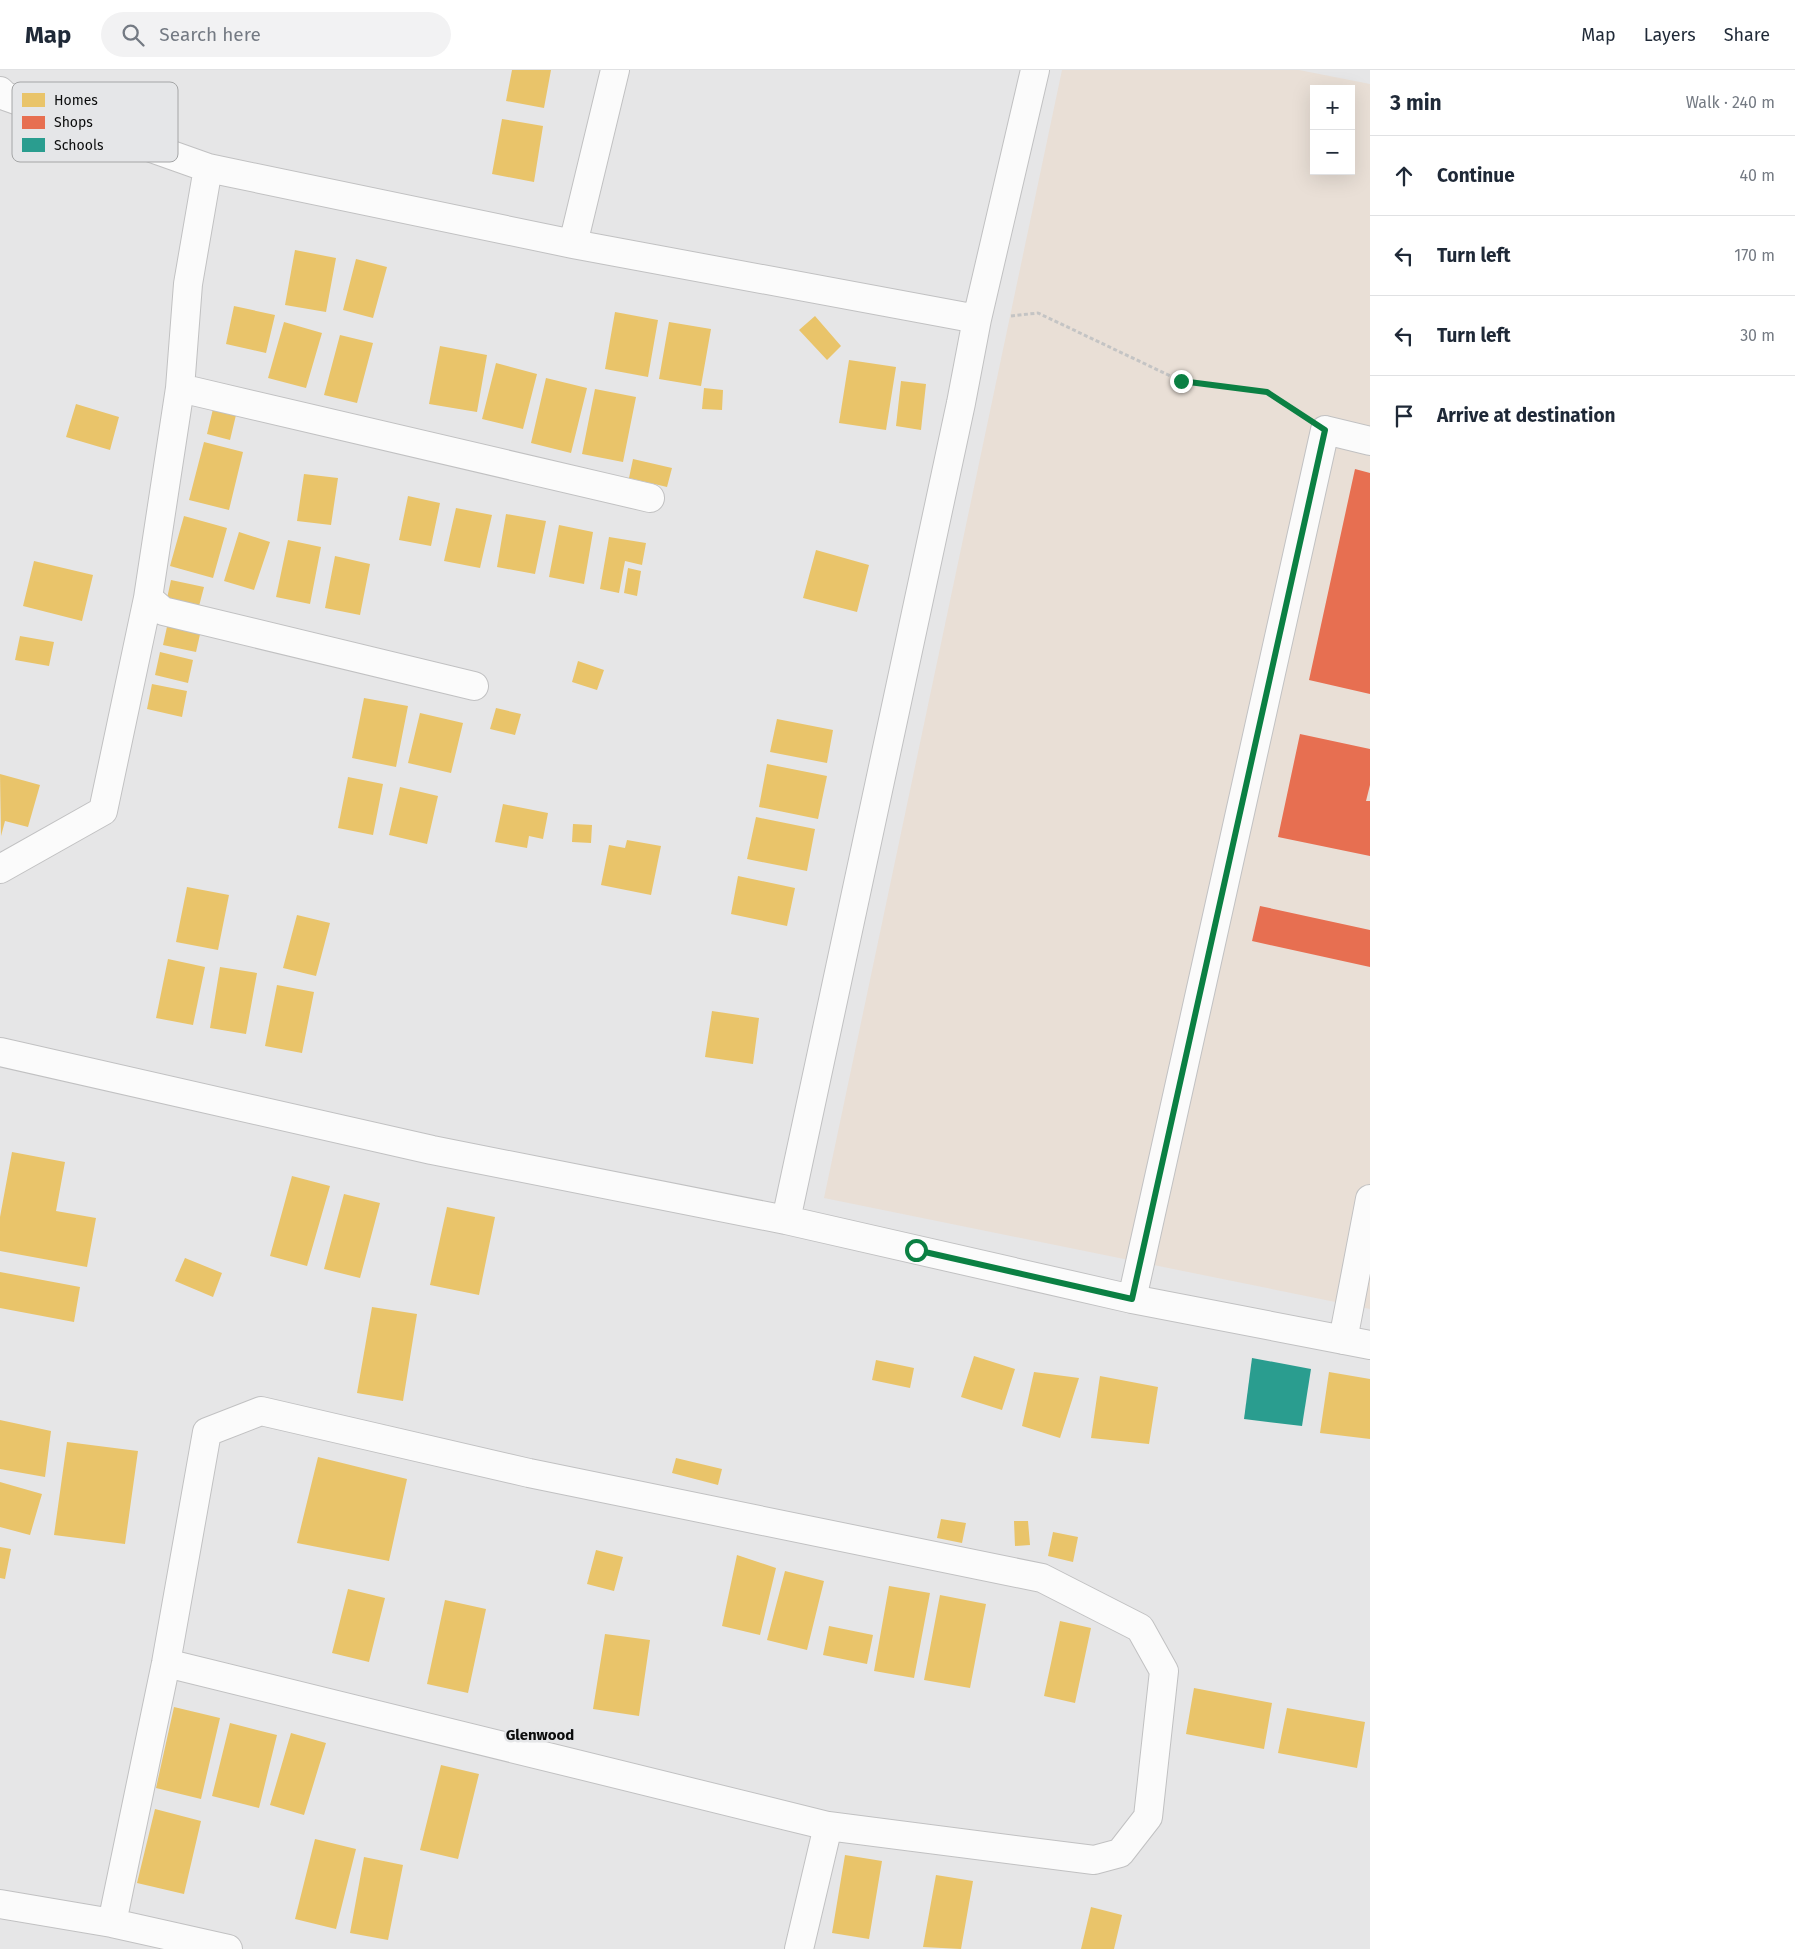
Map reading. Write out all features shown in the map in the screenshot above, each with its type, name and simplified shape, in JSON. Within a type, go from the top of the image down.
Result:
[{"type":"street","points":[[573,244],[615,70]]},
{"type":"street","points":[[786,1220],[957,422],[977,319],[1035,70]]},
{"type":"street","points":[[0,90],[5,96],[12,98]]},
{"type":"street","points":[[178,157],[208,168],[573,244],[977,319]]},
{"type":"street","points":[[0,869],[103,811],[148,598],[180,388],[188,284],[208,168]]},
{"type":"street","points":[[180,388],[650,498]]},
{"type":"street","points":[[1132,1299],[1325,430],[1370,441]]},
{"type":"street","points":[[148,598],[163,611],[474,686]]},
{"type":"street","points":[[0,1052],[432,1150],[786,1220],[1132,1299],[1370,1345]]},
{"type":"street","points":[[1342,1340],[1370,1199]]},
{"type":"street","points":[[112,1923],[166,1663],[207,1432],[261,1411],[529,1473],[1042,1578],[1140,1628],[1164,1671],[1148,1817],[1120,1853],[1094,1860],[828,1826],[166,1663]]},
{"type":"street","points":[[799,1949],[828,1826]]},
{"type":"street","points":[[0,1904],[112,1923],[228,1949]]},
{"type":"path","points":[[977,319],[1038,314],[1181,381],[1267,392],[1325,430]]},
{"type":"shaded area","points":[[1062,70],[1299,70],[1370,84],[1370,1309],[824,1198]]},
{"type":"building: Homes","points":[[512,70],[551,70],[544,108],[506,101]]},
{"type":"building: Homes","points":[[502,119],[543,126],[534,182],[492,174]]},
{"type":"building: Homes","points":[[295,250],[336,258],[326,312],[285,305]]},
{"type":"building: Homes","points":[[356,259],[387,267],[373,318],[343,310]]},
{"type":"building: Homes","points":[[234,306],[275,315],[266,353],[226,344]]},
{"type":"building: Homes","points":[[615,312],[658,320],[648,377],[605,369]]},
{"type":"building: Homes","points":[[815,316],[841,346],[827,360],[799,330]]},
{"type":"building: Homes","points":[[284,322],[322,333],[306,388],[268,378]]},
{"type":"building: Homes","points":[[669,322],[711,329],[701,386],[659,379]]},
{"type":"building: Homes","points":[[340,335],[373,343],[357,403],[324,395]]},
{"type":"building: Homes","points":[[440,346],[487,355],[477,412],[429,404]]},
{"type":"building: Homes","points":[[849,360],[896,367],[886,430],[839,423]]},
{"type":"building: Homes","points":[[496,363],[537,374],[523,429],[482,419]]},
{"type":"building: Homes","points":[[546,378],[587,388],[571,453],[531,443]]},
{"type":"building: Homes","points":[[901,381],[926,384],[921,430],[896,426]]},
{"type":"building: Homes","points":[[704,388],[723,390],[722,410],[702,409]]},
{"type":"building: Homes","points":[[595,389],[636,397],[623,462],[582,454]]},
{"type":"building: Homes","points":[[76,404],[119,417],[110,450],[66,437]]},
{"type":"building: Homes","points":[[213,409],[236,415],[230,440],[207,434]]},
{"type":"building: Homes","points":[[204,442],[243,452],[229,510],[189,500]]},
{"type":"building: Homes","points":[[633,459],[672,468],[667,487],[629,478]]},
{"type":"building: Homes","points":[[304,474],[338,478],[331,525],[297,521]]},
{"type":"building: Homes","points":[[408,496],[440,503],[431,546],[399,540]]},
{"type":"building: Homes","points":[[456,508],[492,515],[480,568],[444,561]]},
{"type":"building: Homes","points":[[506,514],[546,521],[535,574],[497,567]]},
{"type":"building: Homes","points":[[184,516],[227,528],[213,578],[170,566]]},
{"type":"building: Homes","points":[[559,525],[593,532],[584,584],[549,577]]},
{"type":"building: Homes","points":[[239,532],[270,542],[254,590],[224,581]]},
{"type":"building: Homes","points":[[609,537],[646,543],[642,565],[625,561],[619,593],[600,589]]},
{"type":"building: Homes","points":[[288,540],[321,547],[310,604],[276,597]]},
{"type":"building: Homes","points":[[816,550],[869,565],[857,612],[803,598]]},
{"type":"building: Homes","points":[[335,556],[370,564],[360,615],[325,608]]},
{"type":"building: Homes","points":[[34,561],[93,575],[82,621],[23,606]]},
{"type":"building: Homes","points":[[628,568],[641,571],[637,596],[624,593]]},
{"type":"building: Homes","points":[[171,580],[204,587],[198,610],[166,603]]},
{"type":"building: Homes","points":[[168,622],[201,630],[196,652],[163,645]]},
{"type":"building: Homes","points":[[20,636],[54,642],[49,666],[15,660]]},
{"type":"building: Homes","points":[[160,652],[193,660],[188,683],[155,675]]},
{"type":"building: Homes","points":[[578,661],[604,670],[597,690],[572,682]]},
{"type":"building: Homes","points":[[152,684],[187,691],[182,717],[147,709]]},
{"type":"building: Homes","points":[[364,698],[408,706],[396,767],[352,758]]},
{"type":"building: Homes","points":[[496,708],[521,714],[515,735],[490,729]]},
{"type":"building: Homes","points":[[420,713],[463,723],[451,773],[408,763]]},
{"type":"building: Homes","points":[[777,719],[833,730],[827,763],[770,752]]},
{"type":"building: Homes","points":[[767,764],[827,776],[818,819],[759,807]]},
{"type":"building: Homes","points":[[0,774],[40,785],[28,827],[5,821],[1,836]]},
{"type":"building: Homes","points":[[348,777],[383,784],[373,835],[338,828]]},
{"type":"building: Homes","points":[[400,787],[438,796],[427,844],[389,835]]},
{"type":"building: Homes","points":[[503,804],[548,813],[543,839],[529,836],[527,848],[495,842]]},
{"type":"building: Homes","points":[[756,817],[815,829],[807,871],[747,859]]},
{"type":"building: Homes","points":[[573,824],[592,825],[591,843],[572,842]]},
{"type":"building: Homes","points":[[627,840],[661,846],[651,895],[601,885],[609,845],[625,848]]},
{"type":"building: Homes","points":[[738,876],[795,888],[787,926],[731,914]]},
{"type":"building: Homes","points":[[187,887],[229,895],[218,950],[176,942]]},
{"type":"building: Homes","points":[[297,915],[330,923],[316,976],[283,968]]},
{"type":"building: Homes","points":[[168,959],[205,967],[193,1025],[156,1018]]},
{"type":"building: Homes","points":[[220,967],[257,973],[246,1034],[210,1028]]},
{"type":"building: Homes","points":[[277,985],[314,992],[302,1053],[265,1046]]},
{"type":"building: Homes","points":[[712,1011],[759,1018],[753,1064],[705,1057]]},
{"type":"building: Homes","points":[[12,1152],[65,1162],[56,1211],[96,1218],[87,1267],[0,1251],[0,1217]]},
{"type":"building: Homes","points":[[292,1176],[330,1186],[307,1266],[270,1256]]},
{"type":"building: Homes","points":[[344,1194],[380,1203],[360,1278],[324,1269]]},
{"type":"building: Homes","points":[[447,1207],[495,1217],[479,1295],[430,1285]]},
{"type":"building: Homes","points":[[185,1258],[222,1273],[213,1297],[175,1281]]},
{"type":"building: Homes","points":[[0,1272],[80,1287],[74,1322],[0,1308]]},
{"type":"building: Homes","points":[[372,1307],[417,1314],[403,1401],[357,1393]]},
{"type":"building: Homes","points":[[974,1356],[1015,1369],[1002,1410],[961,1397]]},
{"type":"building: Homes","points":[[876,1360],[914,1368],[910,1388],[872,1380]]},
{"type":"building: Homes","points":[[1034,1372],[1079,1378],[1060,1438],[1022,1426]]},
{"type":"building: Homes","points":[[1329,1372],[1370,1379],[1370,1439],[1320,1433]]},
{"type":"building: Homes","points":[[1100,1376],[1158,1387],[1149,1444],[1091,1438]]},
{"type":"building: Homes","points":[[0,1420],[51,1431],[45,1477],[0,1469]]},
{"type":"building: Homes","points":[[67,1442],[138,1451],[125,1544],[54,1535]]},
{"type":"building: Homes","points":[[318,1457],[407,1479],[389,1561],[297,1543]]},
{"type":"building: Homes","points":[[676,1458],[722,1469],[718,1485],[672,1473]]},
{"type":"building: Homes","points":[[0,1482],[42,1494],[30,1535],[0,1527]]},
{"type":"building: Homes","points":[[941,1519],[966,1523],[962,1543],[937,1538]]},
{"type":"building: Homes","points":[[1014,1521],[1028,1521],[1030,1545],[1015,1546]]},
{"type":"building: Homes","points":[[1053,1532],[1078,1537],[1073,1562],[1048,1556]]},
{"type":"building: Homes","points":[[0,1547],[11,1549],[5,1579],[0,1578]]},
{"type":"building: Homes","points":[[596,1550],[623,1557],[614,1591],[587,1584]]},
{"type":"building: Homes","points":[[737,1555],[776,1568],[760,1635],[722,1626]]},
{"type":"building: Homes","points":[[785,1571],[824,1581],[807,1650],[767,1640]]},
{"type":"building: Homes","points":[[889,1586],[930,1593],[914,1678],[874,1671]]},
{"type":"building: Homes","points":[[348,1589],[385,1598],[369,1662],[332,1653]]},
{"type":"building: Homes","points":[[940,1595],[986,1604],[970,1688],[924,1680]]},
{"type":"building: Homes","points":[[445,1600],[486,1609],[468,1693],[427,1684]]},
{"type":"building: Homes","points":[[1060,1621],[1091,1628],[1075,1703],[1044,1696]]},
{"type":"building: Homes","points":[[829,1626],[873,1635],[867,1664],[823,1655]]},
{"type":"building: Homes","points":[[605,1634],[650,1640],[639,1716],[593,1709]]},
{"type":"building: Homes","points":[[1194,1688],[1272,1703],[1264,1749],[1186,1734]]},
{"type":"building: Homes","points":[[174,1707],[220,1718],[201,1799],[156,1788]]},
{"type":"building: Homes","points":[[1287,1708],[1365,1722],[1357,1768],[1278,1753]]},
{"type":"building: Homes","points":[[230,1723],[277,1735],[259,1808],[212,1796]]},
{"type":"building: Homes","points":[[291,1733],[326,1743],[304,1815],[270,1805]]},
{"type":"building: Homes","points":[[441,1765],[479,1774],[458,1859],[420,1850]]},
{"type":"building: Homes","points":[[155,1809],[201,1821],[184,1894],[137,1883]]},
{"type":"building: Homes","points":[[315,1839],[356,1849],[336,1929],[295,1919]]},
{"type":"building: Homes","points":[[845,1855],[882,1861],[869,1939],[832,1933]]},
{"type":"building: Homes","points":[[364,1857],[403,1865],[388,1940],[350,1933]]},
{"type":"building: Homes","points":[[936,1875],[973,1881],[961,1949],[923,1947]]},
{"type":"building: Homes","points":[[1091,1907],[1122,1915],[1114,1949],[1081,1949]]},
{"type":"building: Shops","points":[[1355,469],[1370,473],[1370,694],[1309,680]]},
{"type":"building: Shops","points":[[1300,734],[1370,749],[1370,785],[1366,801],[1370,801],[1370,856],[1278,837]]},
{"type":"building: Shops","points":[[1260,906],[1370,930],[1370,967],[1252,941]]},
{"type":"building: Schools","points":[[1252,1358],[1311,1369],[1302,1426],[1244,1419]]},
{"type":"district","name":"Glenwood","points":[[540,1735]]},
{"type":"route","points":[[916,1250],[1132,1299],[1325,430],[1267,392],[1181,381]]}]
